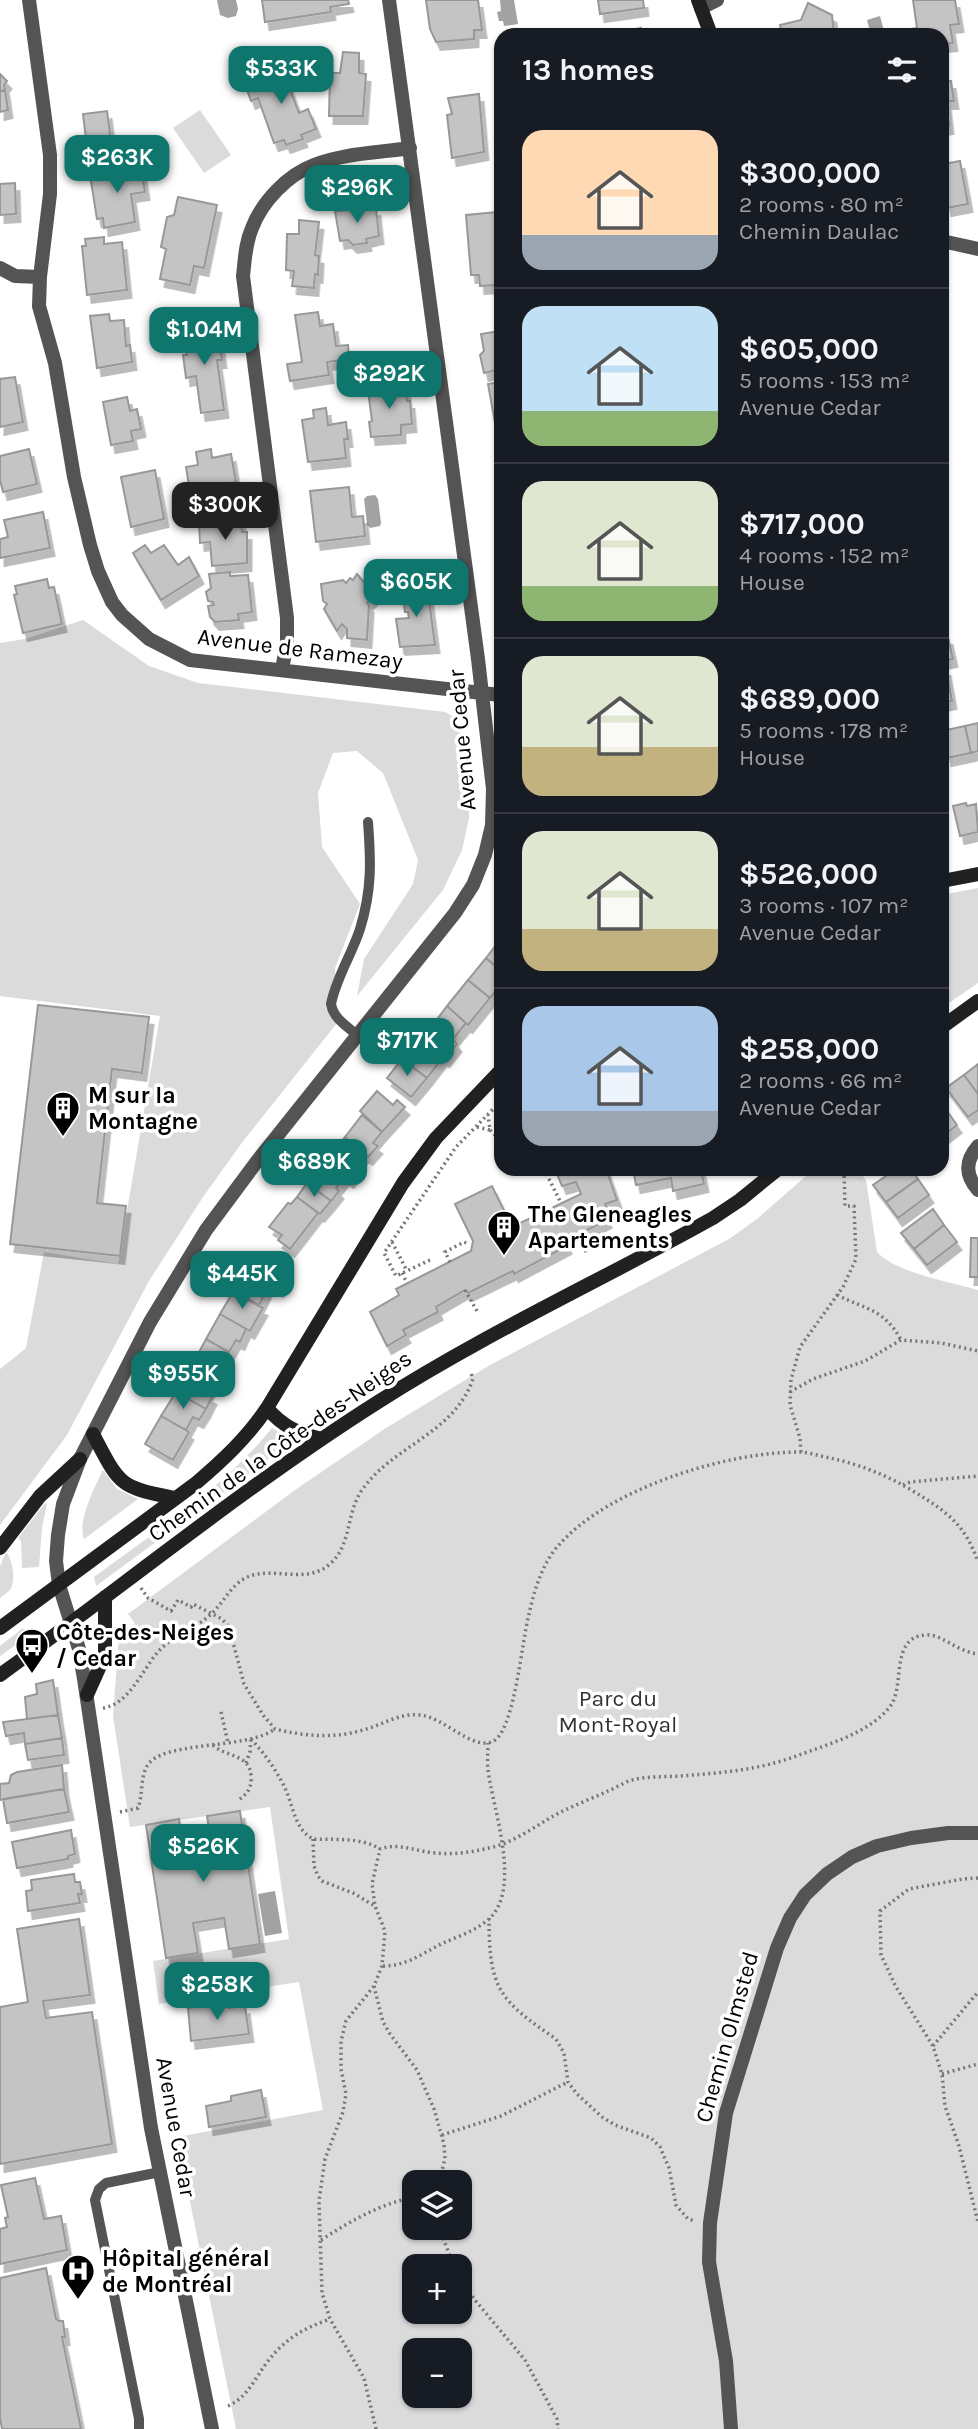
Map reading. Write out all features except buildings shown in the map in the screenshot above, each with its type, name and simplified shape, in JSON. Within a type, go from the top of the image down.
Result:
[{"type":"main road","points":[[699,4],[709,28]]},
{"type":"main road","points":[[949,880],[978,874]]},
{"type":"main road","points":[[949,1022],[978,1001]]},
{"type":"main road","points":[[0,1628],[175,1498],[223,1460],[246,1435],[267,1408],[403,1184],[452,1119],[494,1077]]},
{"type":"main road","name":"Chemin de la Côte-des-Neiges","points":[[0,1675],[321,1439],[409,1382],[713,1218],[769,1176]]},
{"type":"main road","points":[[267,1408],[289,1429],[321,1439]]},
{"type":"main road","points":[[93,1434],[109,1465],[124,1483],[137,1490],[175,1498]]},
{"type":"main road","points":[[0,1548],[40,1496],[80,1459]]},
{"type":"main road","points":[[87,1695],[105,1654],[105,1597]]},
{"type":"street","name":"Avenue de Ramezay","points":[[29,0],[50,155],[50,194],[39,306],[55,363],[74,477],[97,571],[112,602],[122,615],[149,639],[190,660],[494,695]]},
{"type":"street","name":"Avenue Cedar","points":[[212,2429],[143,2077],[87,1695],[79,1649],[59,1585],[56,1552],[66,1494],[80,1459],[161,1303],[206,1230],[250,1169],[455,913],[482,865],[490,834],[493,801],[482,694],[390,0]]},
{"type":"street","points":[[699,4],[717,0]]},
{"type":"street","points":[[282,670],[287,641],[287,618],[243,276],[246,248],[263,206],[279,188],[311,166],[343,157],[410,148]]},
{"type":"street","points":[[949,242],[978,248]]},
{"type":"street","points":[[0,268],[15,276],[40,277]]},
{"type":"street","points":[[978,1146],[967,1168],[978,1190]]},
{"type":"street","name":"Chemin Olmsted","points":[[731,2429],[726,2361],[709,2262],[710,2223],[726,2113],[777,1948],[798,1905],[827,1874],[865,1851],[895,1841],[931,1834],[978,1833]]},
{"type":"lane","points":[[357,1035],[337,1018],[331,1004],[367,900],[371,876],[368,822]]},
{"type":"lane","points":[[139,2429],[95,2200],[99,2189],[106,2183],[160,2172]]},
{"type":"path","points":[[430,1259],[396,1276],[384,1253],[456,1147],[494,1108]]},
{"type":"path","points":[[488,1115],[490,1129],[494,1133]]},
{"type":"path","points":[[477,1127],[490,1129]]},
{"type":"path","points":[[548,1176],[561,1203]]},
{"type":"path","points":[[801,1451],[790,1405],[791,1380],[800,1347],[837,1295],[856,1259],[855,1206],[845,1206],[844,1176]]},
{"type":"path","points":[[578,1236],[588,1255]]},
{"type":"path","points":[[391,1241],[407,1283]]},
{"type":"path","points":[[450,1262],[445,1252],[464,1242],[469,1244]]},
{"type":"path","points":[[465,1290],[477,1311]]},
{"type":"path","points":[[837,1295],[883,1315],[901,1340]]},
{"type":"path","points":[[790,1392],[813,1379],[865,1361],[901,1340],[941,1343],[978,1351]]},
{"type":"path","points":[[111,1707],[133,1685],[162,1648],[212,1614],[230,1591],[249,1575],[265,1572],[309,1575],[330,1564],[345,1541],[360,1492],[373,1477],[450,1417],[469,1390],[473,1380],[471,1373]]},
{"type":"path","points":[[146,1595],[171,1611],[178,1600],[191,1607],[193,1604],[222,1619],[229,1627],[244,1684],[275,1729],[312,1736],[348,1734],[407,1715],[422,1715],[449,1725],[473,1741],[488,1743],[498,1738],[508,1718],[529,1613],[549,1558],[573,1532],[600,1512],[631,1495],[692,1470],[749,1456],[801,1451],[865,1467],[942,1509],[965,1532],[978,1563]]},
{"type":"path","points":[[902,1485],[978,1476]]},
{"type":"path","points":[[380,1849],[390,1845],[436,1853],[463,1853],[503,1844],[566,1810],[631,1780],[729,1773],[766,1767],[859,1730],[879,1718],[892,1704],[897,1690],[902,1652],[907,1642],[916,1636],[927,1634],[938,1637],[957,1649],[978,1654]]},
{"type":"path","points":[[221,1712],[228,1743]]},
{"type":"path","points":[[124,1812],[138,1808],[144,1773],[154,1758],[173,1752],[251,1739],[275,1729]]},
{"type":"path","points":[[246,1763],[251,1739]]},
{"type":"path","points":[[251,1739],[269,1760],[283,1783],[301,1829],[313,1839],[362,1842],[380,1849]]},
{"type":"path","points":[[382,1966],[416,1959],[472,1930],[489,1918],[502,1896],[505,1882],[503,1844],[488,1769],[488,1743]]},
{"type":"path","points":[[213,1745],[246,1763],[251,1775],[250,1787],[237,1801]]},
{"type":"path","points":[[313,1839],[314,1866],[322,1881],[353,1893],[375,1906]]},
{"type":"path","points":[[376,2429],[364,2378],[330,2319],[322,2293],[319,2201],[325,2159],[343,2112],[346,2094],[341,2069],[341,2040],[346,2021],[374,1986],[382,1966],[384,1931],[375,1906],[372,1884],[380,1849]]},
{"type":"path","points":[[978,1878],[909,1889],[880,1911],[881,1955],[896,1987],[933,2046],[942,2074],[945,2106],[959,2146],[978,2222]]},
{"type":"path","points":[[489,1918],[491,1966],[497,1986],[515,2009],[556,2039],[561,2046],[568,2082],[577,2094],[602,2117],[615,2125],[651,2138],[660,2147],[666,2157],[676,2205],[681,2214],[688,2220],[710,2223]]},
{"type":"path","points":[[374,1986],[383,2022],[417,2070],[434,2109],[442,2135],[445,2159],[442,2170]]},
{"type":"path","points":[[933,2046],[978,1992]]},
{"type":"path","points":[[942,2074],[978,2064]]},
{"type":"path","points":[[442,2135],[501,2116],[568,2082]]},
{"type":"path","points":[[321,2240],[358,2217],[390,2201],[402,2199]]},
{"type":"path","points":[[472,2296],[525,2360],[557,2419],[558,2429]]},
{"type":"path","points":[[228,2406],[249,2389],[287,2340],[330,2319]]},
{"type":"green space","points":[[200,110],[231,155],[204,173],[173,128]]},
{"type":"green space","points":[[83,620],[149,666],[198,683],[445,712],[458,719],[469,793],[469,818],[462,850],[443,890],[357,996],[364,959],[413,884],[418,860],[383,773],[357,751],[333,753],[318,793],[322,847],[360,904],[335,968],[337,1023],[241,1144],[203,1197],[149,1281],[67,1435],[0,1525],[0,1369],[26,1348],[44,1252],[118,1264],[160,1016],[0,996],[0,643],[25,639]]},
{"type":"green space","points":[[978,888],[978,983],[949,1003],[949,894]]},
{"type":"green space","name":"Parc du Mont-Royal","points":[[806,1176],[863,1176],[866,1180],[877,1252],[897,1266],[910,1271],[978,1290],[978,2429],[236,2429],[177,2137],[323,2110],[299,1982],[159,2004],[153,1961],[289,1939],[270,1807],[130,1827],[113,1716],[119,1635],[135,1623],[128,1614],[295,1490],[386,1428],[490,1365],[729,1239],[757,1219]]},
{"type":"green space","points":[[272,1428],[292,1442],[96,1586],[94,1577],[210,1490],[253,1450]]},
{"type":"green space","points":[[103,1470],[117,1489],[138,1499],[84,1539],[82,1532],[85,1514]]},
{"type":"green space","points":[[45,1503],[39,1567],[22,1568],[21,1541],[18,1538]]},
{"type":"green space","points":[[6,1552],[11,1563],[13,1581],[8,1592],[0,1598],[0,1566]]},
{"type":"green space","points":[[23,1628],[27,1637],[0,1656],[0,1646]]},
{"type":"shaded area","points":[[217,0],[236,0],[236,16],[228,18],[220,15]]},
{"type":"shaded area","points":[[500,0],[514,0],[518,24],[504,26],[503,21],[499,21],[497,12],[501,11]]},
{"type":"shaded area","points":[[880,16],[883,28],[869,28],[867,20]]},
{"type":"shaded area","points":[[375,495],[381,523],[380,526],[370,528],[367,524],[364,499]]},
{"type":"shaded area","points":[[417,572],[419,587],[393,590],[391,575]]},
{"type":"shaded area","points":[[275,1891],[282,1933],[265,1936],[258,1894]]},
{"type":"place","name":"M sur la Montagne","points":[[63,1138]]},
{"type":"place","name":"The Gleneagles Apartements","points":[[504,1257]]},
{"type":"place","name":"Côte-des-Neiges / Cedar","points":[[32,1675]]},
{"type":"place","name":"Hôpital général de Montréal","points":[[78,2301]]}]
